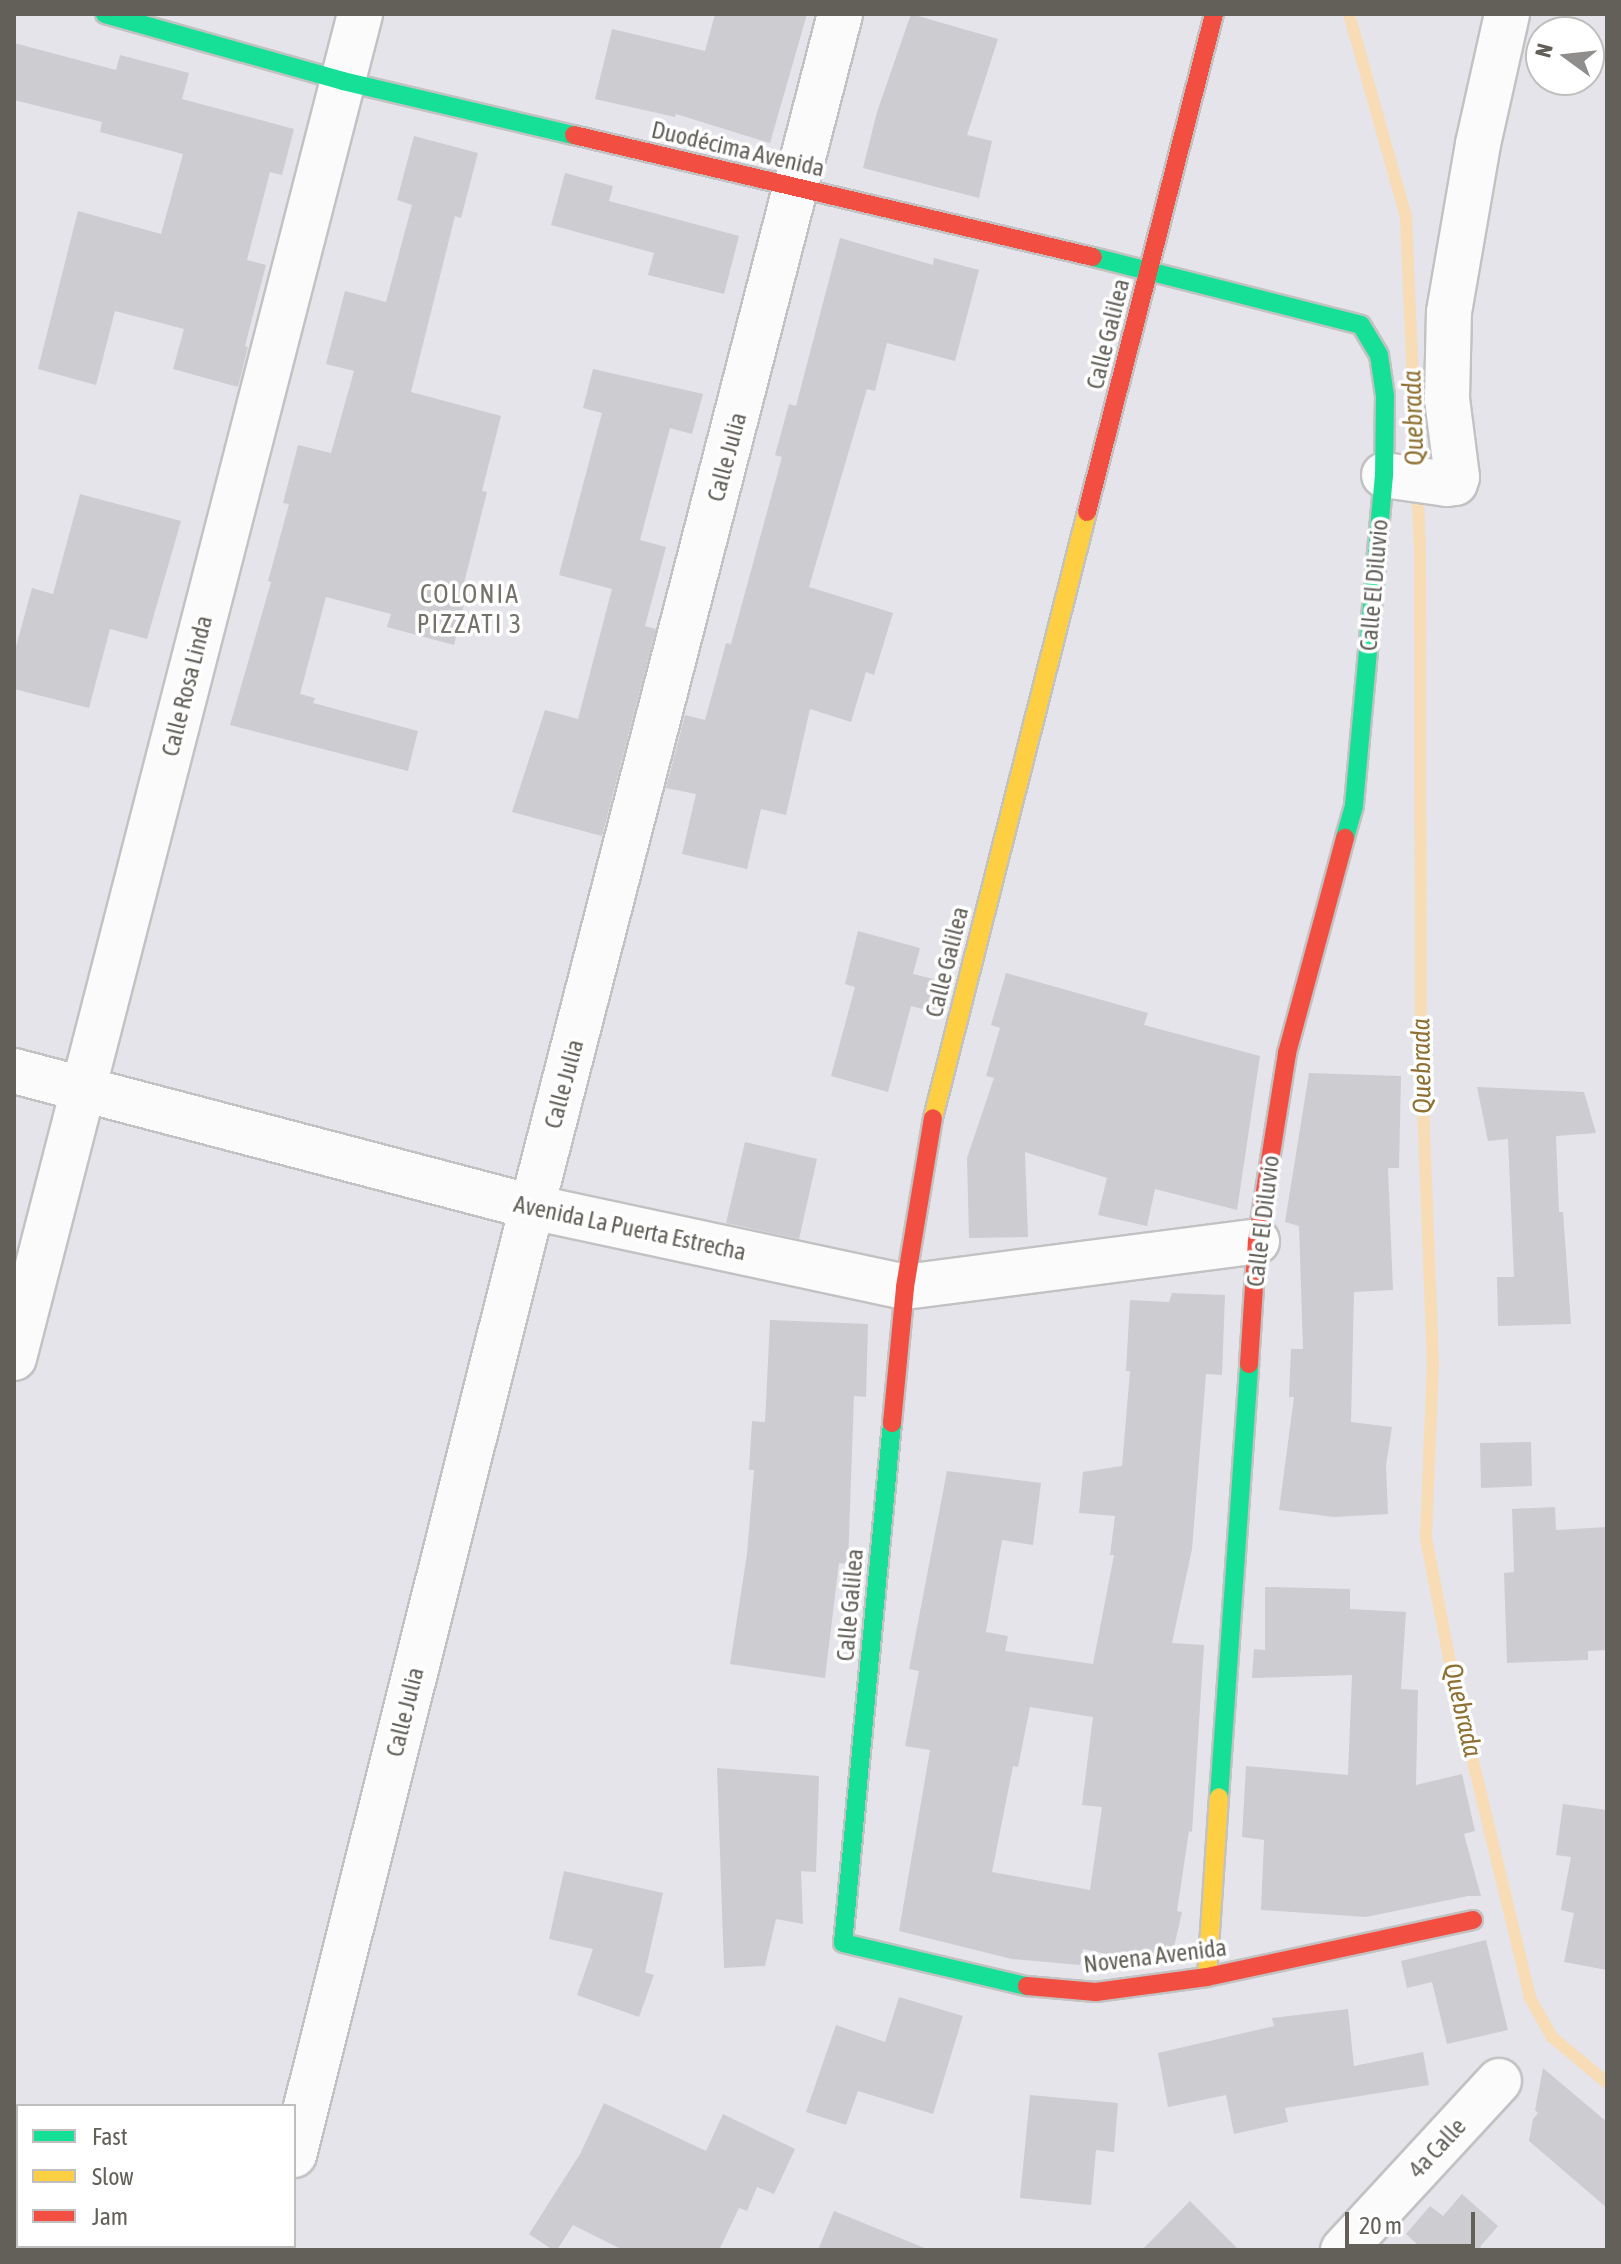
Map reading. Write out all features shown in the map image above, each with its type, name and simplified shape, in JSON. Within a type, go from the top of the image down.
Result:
[{"type":"street","name":"Duodécima Avenida","points":[[105,14],[343,81],[1149,270],[1361,325]]},
{"type":"street","name":"Calle Rosa Linda","points":[[14,1358],[360,14]]},
{"type":"street","name":"Calle Julia","points":[[296,2147],[532,1207],[840,14]]},
{"type":"street","name":"Calle Galilea","points":[[843,1943],[905,1287],[928,1137],[1214,14]]},
{"type":"street","points":[[1393,476],[1447,484],[1455,483],[1457,477],[1447,399],[1449,312],[1478,144],[1507,14]]},
{"type":"street","name":"Calle El Diluvio","points":[[1207,1977],[1257,1241],[1287,1053],[1354,806],[1393,476],[1379,355],[1361,325]]},
{"type":"street","name":"Avenida La Puerta Estrecha","points":[[14,1071],[532,1207],[905,1287],[1257,1241]]},
{"type":"street","name":"Novena Avenida","points":[[843,1943],[1008,1984],[1096,1992],[1207,1977],[1473,1920]]},
{"type":"street","name":"4a Calle","points":[[1343,2250],[1499,2081]]},
{"type":"building","points":[[715,14],[807,14],[770,143],[676,114],[675,117],[595,99],[612,29],[705,51]]},
{"type":"building","points":[[911,14],[998,39],[967,135],[992,141],[979,198],[863,168],[877,112]]},
{"type":"building","points":[[14,43],[116,70],[120,55],[189,73],[182,99],[294,129],[282,175],[270,172],[247,260],[266,265],[238,387],[173,369],[184,329],[115,311],[96,385],[38,369],[78,211],[161,234],[183,154],[100,132],[102,122],[14,100]]},
{"type":"building","points":[[414,136],[478,153],[461,218],[455,216],[411,392],[501,416],[482,491],[487,492],[464,583],[469,584],[454,645],[387,627],[391,614],[326,597],[300,694],[315,698],[313,703],[418,731],[408,771],[230,725],[271,582],[268,581],[289,504],[283,503],[298,445],[331,453],[354,371],[326,364],[345,291],[386,302],[412,205],[397,200]]},
{"type":"building","points":[[565,173],[613,186],[609,201],[739,236],[724,294],[648,275],[654,253],[551,225]]},
{"type":"building","points":[[840,238],[933,265],[934,258],[979,270],[955,361],[887,343],[875,391],[867,389],[809,587],[893,613],[874,675],[866,672],[851,722],[810,709],[786,815],[761,809],[747,869],[682,854],[696,794],[666,788],[685,715],[705,720],[726,643],[731,644],[782,457],[775,455],[789,404],[796,406]]},
{"type":"building","points":[[593,369],[703,394],[692,434],[670,428],[640,540],[666,547],[645,626],[656,629],[602,836],[512,812],[545,710],[578,719],[612,589],[559,575],[602,413],[583,408]]},
{"type":"building","points":[[80,494],[181,521],[147,639],[110,629],[89,708],[14,689],[14,654],[32,588],[53,594]]},
{"type":"building","points":[[858,931],[920,948],[913,974],[942,981],[934,1012],[911,1006],[888,1092],[831,1076],[855,987],[845,984]]},
{"type":"building","points":[[1006,973],[1148,1013],[1144,1025],[1260,1056],[1237,1210],[1155,1189],[1147,1226],[1098,1215],[1107,1178],[1025,1152],[1028,1237],[969,1238],[967,1158],[994,1078],[986,1076],[1000,1028],[991,1025]]},
{"type":"building","points":[[1309,1073],[1401,1076],[1399,1168],[1388,1168],[1393,1290],[1354,1292],[1351,1422],[1392,1427],[1386,1465],[1388,1514],[1334,1517],[1279,1510],[1294,1397],[1289,1397],[1291,1349],[1303,1349],[1299,1226],[1285,1222]]},
{"type":"building","points":[[1477,1087],[1584,1092],[1596,1133],[1556,1136],[1559,1212],[1563,1212],[1571,1324],[1498,1326],[1497,1277],[1514,1277],[1508,1139],[1488,1141]]},
{"type":"building","points":[[745,1142],[817,1159],[799,1239],[726,1223]]},
{"type":"building","points":[[1172,1293],[1225,1295],[1222,1375],[1206,1374],[1192,1549],[1172,1643],[1204,1645],[1192,1832],[1189,1831],[1177,1911],[1182,1912],[1172,1956],[1140,1961],[1083,1949],[1080,1965],[1012,1959],[899,1931],[930,1750],[905,1746],[919,1671],[909,1669],[947,1471],[1041,1483],[1033,1545],[1002,1540],[986,1632],[1008,1636],[1005,1651],[1093,1664],[1114,1555],[1110,1555],[1115,1516],[1079,1513],[1083,1472],[1122,1466],[1130,1371],[1126,1371],[1130,1300],[1169,1302]],"holes":[[[1030,1707],[1093,1717],[1082,1805],[1102,1807],[1090,1890],[992,1872],[1013,1766],[1018,1767]]]},
{"type":"building","points":[[770,1320],[868,1324],[866,1397],[854,1396],[848,1564],[839,1563],[825,1678],[730,1664],[747,1554],[754,1470],[749,1470],[752,1421],[765,1422]]},
{"type":"building","points":[[1531,1442],[1532,1486],[1481,1488],[1480,1443]]},
{"type":"building","points":[[1555,1507],[1556,1530],[1607,1527],[1607,1650],[1588,1651],[1588,1660],[1507,1663],[1504,1573],[1514,1572],[1512,1509]]},
{"type":"building","points":[[1265,1587],[1350,1589],[1350,1609],[1406,1612],[1401,1689],[1418,1690],[1416,1785],[1462,1774],[1475,1831],[1464,1834],[1481,1896],[1366,1917],[1261,1910],[1264,1840],[1242,1837],[1246,1766],[1348,1775],[1352,1675],[1252,1678],[1254,1649],[1265,1650]]},
{"type":"building","points":[[717,1768],[819,1776],[816,1872],[801,1871],[803,1924],[776,1919],[765,1966],[724,1968]]},
{"type":"building","points":[[1563,1804],[1607,1810],[1607,1970],[1564,1962],[1574,1913],[1561,1910],[1571,1857],[1556,1855]]},
{"type":"building","points":[[564,1871],[663,1893],[645,1972],[654,1975],[639,2017],[577,1995],[593,1949],[549,1939]]},
{"type":"building","points":[[1486,1940],[1508,2030],[1447,2044],[1432,1982],[1407,1988],[1401,1961]]},
{"type":"building","points":[[899,1997],[963,2016],[933,2114],[858,2091],[846,2125],[806,2112],[836,2025],[885,2042]]},
{"type":"building","points":[[1348,2009],[1354,2066],[1423,2052],[1429,2085],[1285,2108],[1288,2122],[1234,2134],[1226,2095],[1168,2107],[1158,2053],[1274,2026],[1272,2018]]},
{"type":"building","points":[[1543,2068],[1607,2122],[1607,2208],[1529,2141],[1533,2119],[1538,2113],[1535,2110]]},
{"type":"building","points":[[1030,2095],[1118,2103],[1114,2152],[1096,2150],[1091,2205],[1020,2198]]},
{"type":"building","points":[[604,2103],[706,2151],[723,2114],[795,2149],[774,2194],[757,2187],[747,2211],[739,2208],[719,2250],[623,2250],[573,2225],[557,2250],[553,2250],[529,2234],[580,2154]]},
{"type":"building","points":[[1462,2194],[1498,2226],[1480,2247],[1484,2250],[1415,2250],[1419,2246],[1406,2234],[1430,2206],[1443,2216]]},
{"type":"building","points":[[1190,2201],[1239,2250],[1142,2250]]},
{"type":"building","points":[[834,2211],[927,2249],[818,2250]]},
{"type":"waterway","name":"Quebrada","points":[[1349,14],[1406,217],[1420,548],[1421,1052],[1433,1362],[1426,1538],[1454,1683],[1530,1998],[1552,2037],[1607,2083]]},
{"type":"traffic: fast","points":[[105,14],[343,81],[574,135]]},
{"type":"traffic: fast","points":[[1093,257],[1361,325],[1379,355],[1385,396],[1384,475],[1354,806],[1345,838]]},
{"type":"traffic: fast","points":[[1219,1797],[1249,1364]]},
{"type":"traffic: fast","points":[[892,1423],[843,1943],[1027,1986]]},
{"type":"traffic: slow","points":[[933,1118],[1087,512]]},
{"type":"traffic: slow","points":[[1207,1977],[1219,1797]]},
{"type":"traffic: jam","points":[[1087,512],[1214,14]]},
{"type":"traffic: jam","points":[[574,135],[1093,257]]},
{"type":"traffic: jam","points":[[1249,1364],[1257,1241],[1287,1053],[1345,838]]},
{"type":"traffic: jam","points":[[892,1423],[905,1287],[933,1118]]},
{"type":"traffic: jam","points":[[1027,1986],[1096,1992],[1207,1977],[1473,1920]]},
{"type":"district","name":"COLONIA PIZZATI 3","points":[[470,610]]}]
